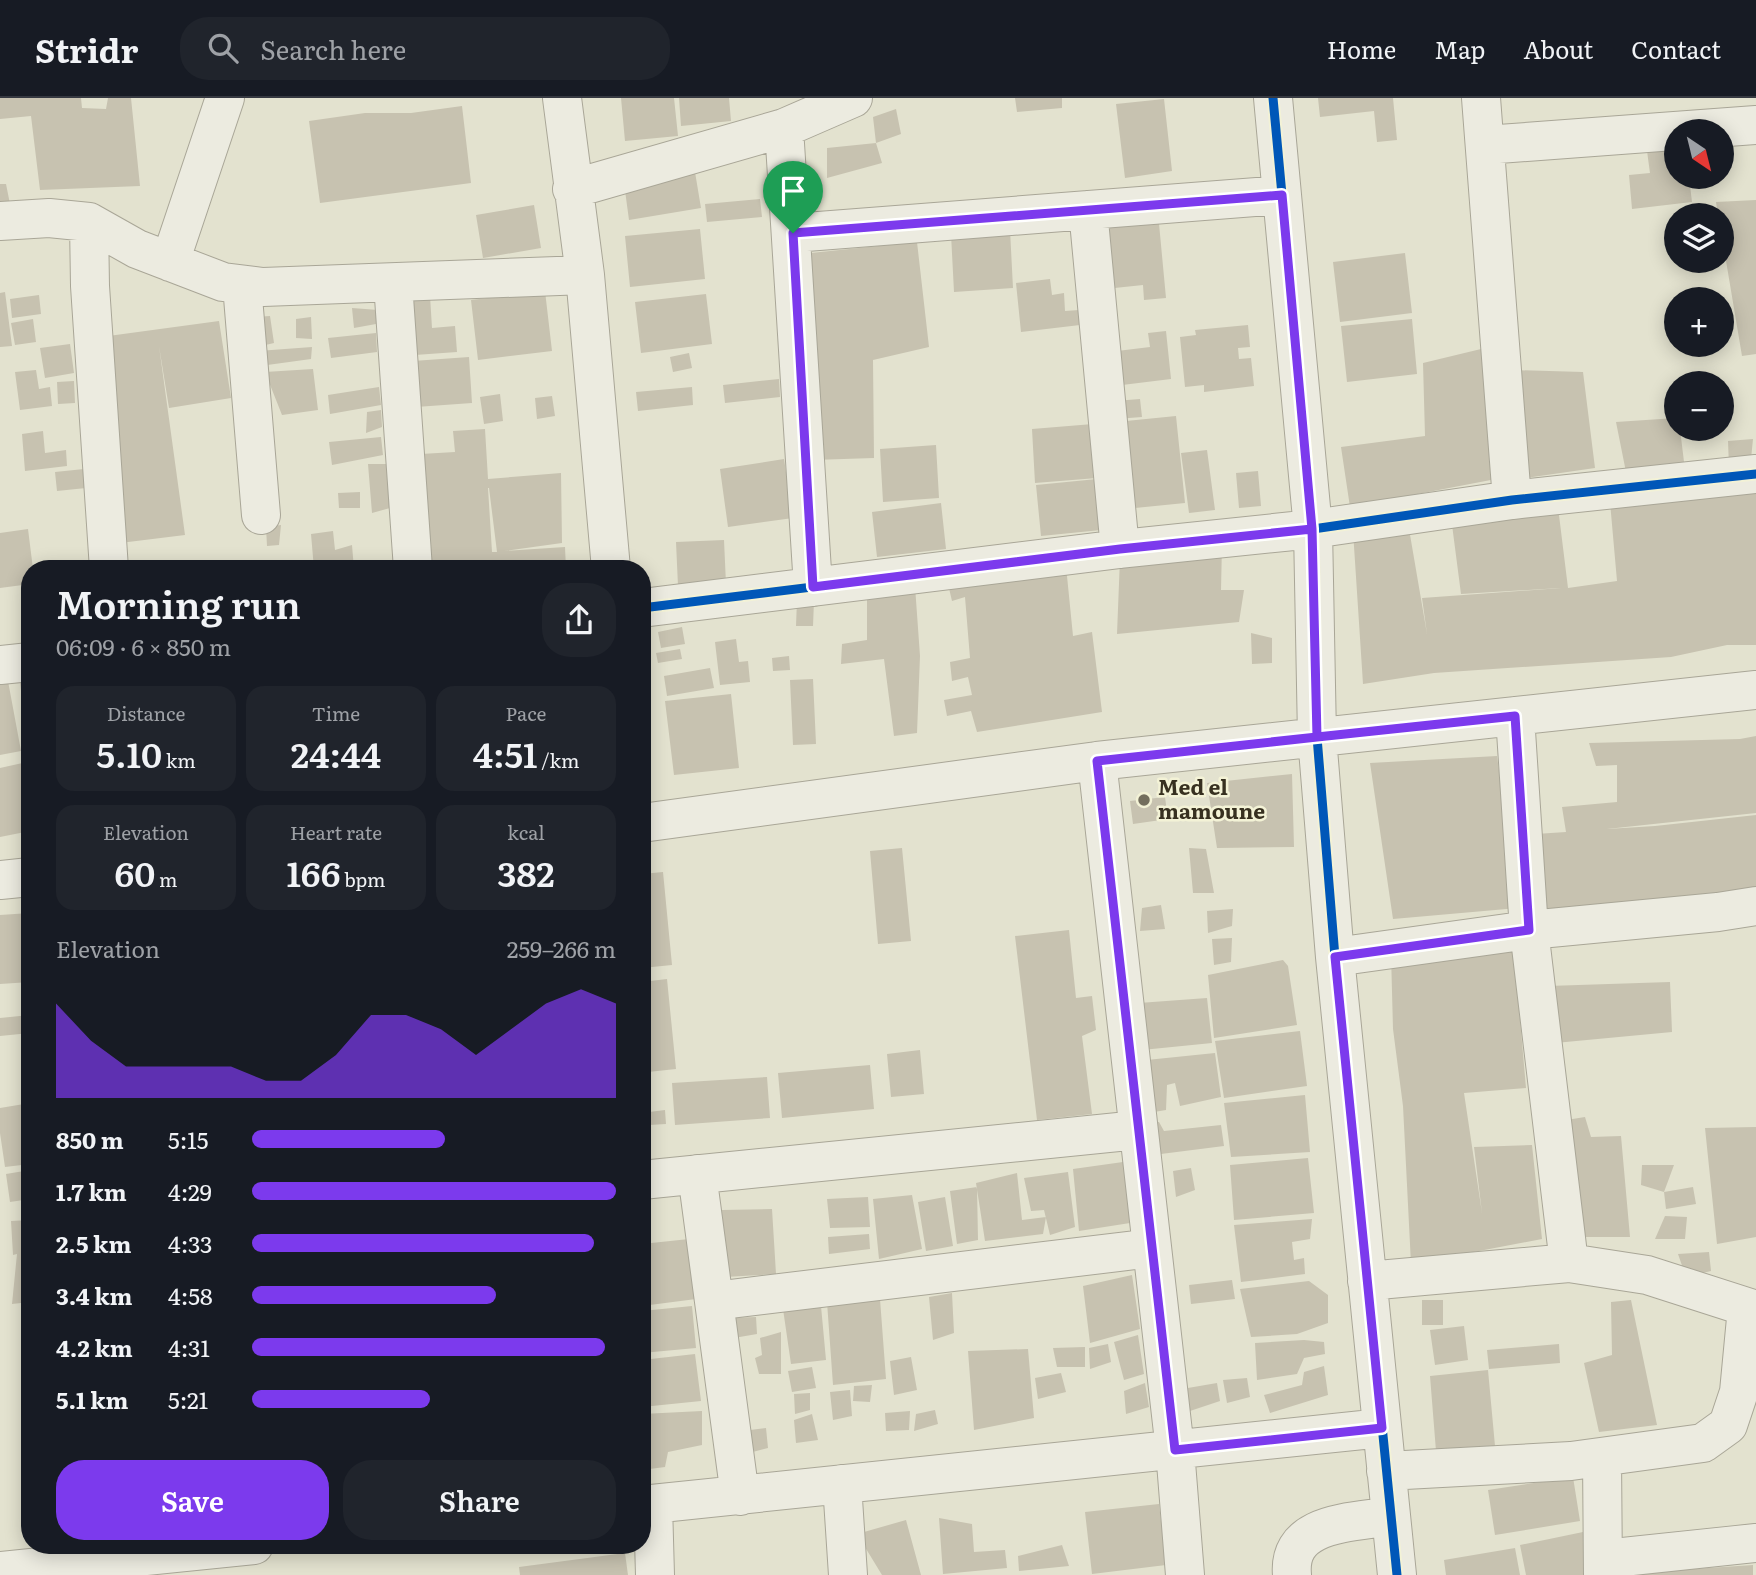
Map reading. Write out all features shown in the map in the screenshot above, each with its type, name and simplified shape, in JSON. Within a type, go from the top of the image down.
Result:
[{"type":"street","points":[[170,262],[225,98]]},
{"type":"street","points":[[562,98],[584,275],[610,560]]},
{"type":"street","points":[[572,189],[784,128],[853,98]]},
{"type":"street","points":[[1273,98],[1312,529],[1317,737],[1335,957],[1397,1575]]},
{"type":"street","points":[[1481,98],[1512,500]]},
{"type":"street","points":[[1485,145],[1756,125]]},
{"type":"street","points":[[784,128],[793,233],[813,587]]},
{"type":"street","points":[[793,233],[1282,195]]},
{"type":"street","points":[[1088,210],[1120,549]]},
{"type":"street","points":[[0,221],[48,218],[89,222],[137,249],[223,282],[263,287],[584,275]]},
{"type":"street","points":[[89,222],[90,286],[107,560]]},
{"type":"street","points":[[393,283],[412,560]]},
{"type":"street","points":[[242,285],[261,514]]},
{"type":"street","points":[[651,607],[1120,549],[1312,529],[1512,500],[1756,474]]},
{"type":"street","points":[[0,665],[21,663]]},
{"type":"street","points":[[651,822],[1097,761],[1756,690]]},
{"type":"street","points":[[1515,716],[1529,930],[1569,1264]]},
{"type":"street","points":[[1097,761],[1175,1450],[1185,1575]]},
{"type":"street","points":[[0,880],[21,878]]},
{"type":"street","points":[[1335,957],[1529,930],[1756,906]]},
{"type":"street","points":[[651,1179],[1138,1130]]},
{"type":"street","points":[[697,1174],[740,1496]]},
{"type":"street","points":[[714,1301],[1152,1248]]},
{"type":"street","points":[[1367,1281],[1569,1264],[1647,1275],[1751,1309],[1739,1392],[1728,1425],[1703,1443],[1602,1458],[1386,1471]]},
{"type":"street","points":[[651,1504],[1382,1428]]},
{"type":"street","points":[[1602,1458],[1604,1567],[1756,1543]]},
{"type":"street","points":[[842,1484],[848,1575]]},
{"type":"street","points":[[1293,1575],[1292,1566],[1300,1542],[1316,1529],[1391,1516]]},
{"type":"street","points":[[651,1534],[655,1575]]},
{"type":"street","points":[[0,1571],[212,1557]]},
{"type":"building","points":[[0,98],[81,98],[82,108],[106,109],[108,98],[131,98],[140,186],[40,190],[31,116],[0,119]]},
{"type":"building","points":[[621,98],[674,98],[678,136],[625,141]]},
{"type":"building","points":[[679,98],[729,98],[731,121],[681,126]]},
{"type":"building","points":[[1015,98],[1062,98],[1062,108],[1017,112]]},
{"type":"building","points":[[1318,98],[1393,98],[1397,140],[1377,142],[1374,111],[1320,117]]},
{"type":"building","points":[[1164,99],[1172,171],[1125,178],[1116,104]]},
{"type":"building","points":[[462,106],[471,183],[320,203],[309,121],[365,113],[411,113]]},
{"type":"building","points":[[896,109],[901,134],[876,143],[873,117]]},
{"type":"building","points":[[876,143],[882,163],[827,178],[827,148]]},
{"type":"building","points":[[1664,149],[1664,189],[1690,189],[1692,202],[1664,203],[1664,205],[1632,209],[1629,175],[1650,173],[1647,151]]},
{"type":"building","points":[[695,172],[701,208],[629,220],[624,183]]},
{"type":"building","points":[[0,184],[6,184],[10,204],[0,205]]},
{"type":"building","points":[[760,199],[762,217],[707,222],[705,204]]},
{"type":"building","points":[[1756,200],[1756,354],[1742,356],[1734,308],[1734,287],[1730,287],[1728,273],[1734,273],[1734,203],[1716,202]]},
{"type":"building","points":[[534,205],[541,248],[483,258],[476,215]]},
{"type":"building","points":[[1158,213],[1166,298],[1144,300],[1143,285],[1105,289],[1099,218]]},
{"type":"building","points":[[700,229],[705,279],[630,287],[625,236]]},
{"type":"building","points":[[1010,230],[1013,288],[954,292],[951,234]]},
{"type":"building","points":[[917,242],[929,347],[873,360],[874,458],[813,460],[801,254]]},
{"type":"building","points":[[1405,253],[1412,313],[1340,322],[1333,262]]},
{"type":"building","points":[[1050,279],[1052,295],[1064,293],[1065,311],[1079,310],[1080,325],[1021,332],[1016,283]]},
{"type":"building","points":[[545,291],[552,351],[478,360],[471,300]]},
{"type":"building","points":[[5,292],[12,346],[0,347],[0,293]]},
{"type":"building","points":[[706,294],[712,344],[641,353],[635,302]]},
{"type":"building","points":[[39,295],[41,314],[12,318],[10,299]]},
{"type":"building","points":[[430,296],[432,328],[455,326],[457,352],[415,355],[411,298]]},
{"type":"building","points":[[352,308],[378,310],[376,324],[354,328]]},
{"type":"building","points":[[270,316],[274,343],[257,347],[254,317]]},
{"type":"building","points":[[311,317],[312,339],[296,338],[296,319]]},
{"type":"building","points":[[33,319],[36,342],[15,345],[11,323]]},
{"type":"building","points":[[1412,319],[1417,374],[1347,382],[1341,326]]},
{"type":"building","points":[[219,321],[231,398],[169,408],[159,346],[185,535],[120,543],[101,337]]},
{"type":"building","points":[[1248,325],[1250,347],[1238,348],[1239,359],[1251,358],[1254,386],[1204,392],[1204,385],[1185,387],[1180,337],[1196,335],[1195,330]]},
{"type":"building","points":[[1166,331],[1171,379],[1114,386],[1109,352],[1150,347],[1148,333]]},
{"type":"building","points":[[376,333],[377,352],[331,358],[328,338]]},
{"type":"building","points":[[70,344],[74,373],[45,378],[40,348]]},
{"type":"building","points":[[312,347],[311,359],[260,366],[258,351]]},
{"type":"building","points":[[1481,349],[1496,479],[1350,507],[1341,447],[1425,436],[1423,363]]},
{"type":"building","points":[[689,353],[692,368],[673,372],[670,357]]},
{"type":"building","points":[[469,357],[472,403],[416,407],[413,361]]},
{"type":"building","points":[[313,369],[318,410],[282,415],[265,372]]},
{"type":"building","points":[[36,370],[39,389],[50,387],[52,406],[20,410],[15,372]]},
{"type":"building","points":[[1512,370],[1583,372],[1595,468],[1518,479]]},
{"type":"building","points":[[779,379],[780,397],[725,403],[723,385]]},
{"type":"building","points":[[74,381],[75,403],[58,404],[57,382]]},
{"type":"building","points":[[379,387],[381,405],[330,414],[328,395]]},
{"type":"building","points":[[692,387],[693,405],[638,411],[636,392]]},
{"type":"building","points":[[500,394],[503,421],[484,424],[480,397]]},
{"type":"building","points":[[552,396],[555,416],[537,419],[535,398]]},
{"type":"building","points":[[1140,399],[1142,417],[1116,419],[1115,401]]},
{"type":"building","points":[[381,410],[382,427],[366,433],[367,412]]},
{"type":"building","points":[[1176,416],[1185,503],[1125,509],[1116,422]]},
{"type":"building","points":[[1664,419],[1664,441],[1681,441],[1685,470],[1627,477],[1616,422]]},
{"type":"building","points":[[1093,424],[1097,478],[1035,483],[1032,429]]},
{"type":"building","points":[[485,429],[488,479],[561,473],[562,543],[504,551],[565,547],[566,560],[427,560],[421,454],[455,452],[453,431]],"holes":[[[488,488],[489,488],[497,552],[492,552]]]},
{"type":"building","points":[[43,431],[45,453],[66,450],[67,466],[25,471],[22,434]]},
{"type":"building","points":[[381,437],[383,455],[332,465],[329,442]]},
{"type":"building","points":[[1753,439],[1751,459],[1729,467],[1728,441]]},
{"type":"building","points":[[936,445],[939,498],[883,502],[880,449]]},
{"type":"building","points":[[1207,450],[1215,510],[1189,513],[1181,453]]},
{"type":"building","points":[[784,459],[793,518],[728,527],[720,469]]},
{"type":"building","points":[[368,464],[387,464],[390,508],[372,513]]},
{"type":"building","points":[[84,469],[86,488],[57,491],[55,472]]},
{"type":"building","points":[[1258,471],[1261,506],[1239,508],[1236,473]]},
{"type":"building","points":[[1097,479],[1101,530],[1041,536],[1036,485]]},
{"type":"building","points":[[1756,489],[1756,645],[1727,645],[1671,657],[1434,673],[1363,684],[1353,531],[1408,523],[1427,634],[1422,598],[1561,588],[1461,594],[1451,517],[1558,507],[1568,588],[1617,581],[1610,502]]},
{"type":"building","points":[[360,492],[360,508],[339,508],[338,493]]},
{"type":"building","points":[[941,503],[946,549],[877,557],[872,512]]},
{"type":"building","points":[[281,525],[279,545],[267,546],[266,527]]},
{"type":"building","points":[[28,529],[32,560],[21,560],[21,585],[0,588],[0,533]]},
{"type":"building","points":[[333,531],[335,550],[352,545],[353,560],[313,560],[311,534]]},
{"type":"building","points":[[724,540],[726,584],[678,586],[676,542]]},
{"type":"building","points":[[1222,544],[1221,590],[1244,590],[1239,622],[1117,634],[1120,558]]},
{"type":"building","points":[[1066,566],[1073,636],[1092,632],[1102,712],[977,732],[971,711],[947,716],[944,700],[972,695],[968,677],[952,681],[950,662],[970,658],[965,597],[952,601],[948,584]]},
{"type":"building","points":[[915,586],[920,656],[917,733],[894,736],[884,659],[841,664],[842,644],[867,640],[867,596]]},
{"type":"building","points":[[797,600],[814,601],[813,626],[796,626]]},
{"type":"building","points":[[682,627],[685,644],[661,648],[658,632]]},
{"type":"building","points":[[1251,633],[1272,638],[1272,663],[1252,664]]},
{"type":"building","points":[[736,639],[739,662],[748,661],[750,682],[720,685],[715,642]]},
{"type":"building","points":[[680,649],[682,659],[658,663],[656,653]]},
{"type":"building","points":[[789,656],[790,670],[773,671],[772,658]]},
{"type":"building","points":[[710,668],[714,688],[667,696],[664,676]]},
{"type":"building","points":[[813,679],[816,744],[793,745],[790,680]]},
{"type":"building","points":[[8,681],[21,751],[0,755],[0,683]]},
{"type":"building","points":[[731,694],[739,768],[674,775],[665,701]]},
{"type":"building","points":[[1756,736],[1756,813],[1607,829],[1756,815],[1756,888],[1544,917],[1536,834],[1566,832],[1562,807],[1617,802],[1617,765],[1596,766],[1589,743],[1740,739]]},
{"type":"building","points":[[1497,756],[1518,908],[1393,919],[1370,763]]},
{"type":"building","points":[[21,763],[21,833],[0,837],[0,768]]},
{"type":"building","points":[[1292,774],[1294,847],[1217,848],[1207,783]]},
{"type":"building","points":[[1165,797],[1168,819],[1133,824],[1130,801]]},
{"type":"building","points":[[902,848],[911,941],[878,944],[870,851]]},
{"type":"building","points":[[1189,848],[1206,849],[1214,893],[1193,893]]},
{"type":"building","points":[[663,872],[672,965],[651,967],[651,873]]},
{"type":"building","points":[[1161,905],[1165,929],[1140,931],[1142,908]]},
{"type":"building","points":[[1233,909],[1232,926],[1208,933],[1207,911]]},
{"type":"building","points":[[21,914],[21,983],[0,984],[0,915]]},
{"type":"building","points":[[1069,930],[1076,998],[1092,996],[1096,1030],[1082,1036],[1092,1114],[1037,1120],[1015,936]]},
{"type":"building","points":[[1232,938],[1231,962],[1214,965],[1212,939]]},
{"type":"building","points":[[1513,939],[1526,1088],[1464,1093],[1482,1213],[1474,1147],[1532,1145],[1542,1239],[1411,1264],[1403,1106],[1393,1029],[1391,954]]},
{"type":"building","points":[[1283,960],[1288,966],[1297,1025],[1214,1038],[1208,975]]},
{"type":"building","points":[[667,979],[676,1069],[651,1072],[651,981]]},
{"type":"building","points":[[1670,982],[1672,1032],[1555,1043],[1548,986]]},
{"type":"building","points":[[1207,998],[1212,1043],[1142,1050],[1139,1003]]},
{"type":"building","points":[[21,1016],[21,1034],[0,1036],[0,1018]]},
{"type":"building","points":[[1300,1031],[1307,1086],[1224,1098],[1215,1041]]},
{"type":"building","points":[[920,1050],[924,1094],[891,1097],[887,1054]]},
{"type":"building","points":[[1215,1053],[1221,1097],[1180,1106],[1175,1083],[1167,1085],[1166,1110],[1142,1114],[1137,1061]]},
{"type":"building","points":[[870,1065],[874,1109],[782,1118],[778,1073]]},
{"type":"building","points":[[767,1077],[770,1118],[675,1125],[672,1083]]},
{"type":"building","points":[[1305,1095],[1310,1152],[1231,1157],[1224,1103]]},
{"type":"building","points":[[21,1104],[21,1165],[5,1167],[0,1133],[0,1108]]},
{"type":"building","points":[[665,1110],[666,1124],[651,1125],[651,1112]]},
{"type":"building","points":[[1585,1117],[1591,1137],[1621,1136],[1630,1237],[1571,1237],[1560,1121]]},
{"type":"building","points":[[1150,1122],[1159,1122],[1164,1131],[1221,1125],[1224,1146],[1153,1155]]},
{"type":"building","points":[[1756,1127],[1756,1237],[1717,1244],[1705,1128]]},
{"type":"building","points":[[1308,1158],[1314,1213],[1234,1220],[1230,1165]]},
{"type":"building","points":[[1123,1162],[1130,1223],[1079,1231],[1073,1169]]},
{"type":"building","points":[[1642,1165],[1674,1165],[1664,1192],[1641,1185]]},
{"type":"building","points":[[1191,1168],[1195,1190],[1176,1197],[1173,1171]]},
{"type":"building","points":[[21,1172],[21,1200],[10,1202],[6,1174]]},
{"type":"building","points":[[1068,1172],[1075,1227],[1050,1235],[1044,1210],[1031,1211],[1024,1178]]},
{"type":"building","points":[[1017,1173],[1022,1220],[1046,1217],[1043,1234],[985,1241],[976,1183]]},
{"type":"building","points":[[977,1187],[978,1240],[957,1244],[950,1191]]},
{"type":"building","points":[[1693,1187],[1696,1204],[1666,1209],[1664,1192]]},
{"type":"building","points":[[912,1195],[922,1249],[879,1259],[873,1199]]},
{"type":"building","points":[[868,1197],[870,1227],[830,1228],[827,1199]]},
{"type":"building","points":[[945,1197],[953,1246],[926,1251],[918,1202]]},
{"type":"building","points":[[772,1209],[776,1274],[725,1277],[722,1210]]},
{"type":"building","points":[[1665,1216],[1687,1217],[1685,1239],[1655,1239]]},
{"type":"building","points":[[1312,1219],[1310,1239],[1292,1242],[1294,1260],[1304,1258],[1305,1274],[1241,1282],[1234,1225]]},
{"type":"building","points":[[21,1220],[21,1303],[12,1304],[17,1254],[13,1255],[11,1221]]},
{"type":"building","points":[[869,1234],[870,1249],[829,1254],[828,1237]]},
{"type":"building","points":[[689,1239],[696,1299],[651,1305],[651,1243]]},
{"type":"building","points":[[1709,1252],[1711,1271],[1686,1277],[1678,1254]]},
{"type":"building","points":[[1132,1275],[1140,1329],[1090,1343],[1083,1286]]},
{"type":"building","points":[[1232,1280],[1235,1299],[1191,1304],[1189,1285]]},
{"type":"building","points":[[1309,1281],[1328,1295],[1328,1323],[1297,1334],[1251,1337],[1240,1289]]},
{"type":"building","points":[[952,1293],[954,1333],[933,1340],[929,1297]]},
{"type":"building","points":[[880,1299],[886,1379],[833,1385],[827,1302]]},
{"type":"building","points":[[1422,1300],[1443,1300],[1443,1325],[1422,1325]]},
{"type":"building","points":[[1631,1300],[1657,1425],[1599,1432],[1584,1363],[1612,1355],[1611,1302]]},
{"type":"building","points":[[692,1306],[696,1348],[651,1352],[651,1310]]},
{"type":"building","points":[[821,1306],[826,1360],[791,1364],[783,1309]]},
{"type":"building","points":[[756,1317],[757,1334],[728,1339],[728,1318]]},
{"type":"building","points":[[1464,1326],[1468,1360],[1435,1365],[1430,1330]]},
{"type":"building","points":[[781,1332],[781,1374],[759,1374],[755,1358],[762,1355],[760,1338]]},
{"type":"building","points":[[1138,1335],[1144,1374],[1124,1380],[1114,1342]]},
{"type":"building","points":[[1304,1340],[1324,1342],[1325,1354],[1304,1358],[1297,1374],[1257,1380],[1255,1343]]},
{"type":"building","points":[[1108,1344],[1111,1362],[1090,1369],[1089,1348]]},
{"type":"building","points":[[1559,1344],[1560,1363],[1489,1369],[1487,1350]]},
{"type":"building","points":[[1085,1347],[1085,1367],[1057,1367],[1053,1348]]},
{"type":"building","points":[[1028,1349],[1034,1418],[974,1430],[968,1351]]},
{"type":"building","points":[[695,1354],[701,1401],[651,1406],[651,1359]]},
{"type":"building","points":[[911,1357],[917,1390],[894,1395],[890,1361]]},
{"type":"building","points":[[1324,1366],[1328,1395],[1270,1413],[1264,1395],[1302,1385],[1304,1372]]},
{"type":"building","points":[[812,1367],[816,1388],[792,1392],[788,1371]]},
{"type":"building","points":[[1488,1370],[1495,1446],[1436,1451],[1430,1376]]},
{"type":"building","points":[[1061,1373],[1066,1392],[1038,1399],[1035,1378]]},
{"type":"building","points":[[1247,1378],[1250,1397],[1227,1403],[1223,1380]]},
{"type":"building","points":[[1145,1383],[1149,1407],[1126,1414],[1124,1391]]},
{"type":"building","points":[[1217,1383],[1220,1401],[1187,1412],[1182,1389]]},
{"type":"building","points":[[872,1385],[870,1402],[853,1401],[854,1386]]},
{"type":"building","points":[[850,1390],[852,1416],[833,1420],[830,1392]]},
{"type":"building","points":[[810,1393],[810,1410],[795,1414],[794,1394]]},
{"type":"building","points":[[935,1410],[938,1424],[914,1431],[916,1414]]},
{"type":"building","points":[[702,1411],[702,1445],[668,1452],[665,1467],[651,1469],[651,1414]]},
{"type":"building","points":[[910,1411],[909,1430],[886,1431],[885,1413]]},
{"type":"building","points":[[812,1414],[818,1440],[796,1443],[794,1420]]},
{"type":"building","points":[[766,1428],[768,1448],[745,1454],[742,1431]]},
{"type":"building","points":[[1573,1477],[1580,1521],[1495,1535],[1488,1490]]},
{"type":"building","points":[[1159,1504],[1166,1565],[1092,1574],[1085,1512]]},
{"type":"building","points":[[939,1518],[972,1524],[974,1552],[1005,1550],[1007,1568],[943,1574]]},
{"type":"building","points":[[906,1520],[921,1575],[882,1575],[857,1534]]},
{"type":"building","points":[[1583,1532],[1591,1575],[1526,1575],[1520,1545]]},
{"type":"building","points":[[1062,1545],[1069,1566],[1019,1571],[1018,1556]]},
{"type":"building","points":[[1515,1548],[1520,1575],[1446,1575],[1444,1560]]},
{"type":"building","points":[[625,1554],[628,1575],[520,1575],[519,1567]]},
{"type":"building","points":[[1753,1565],[1753,1575],[1633,1575],[1633,1573]]},
{"type":"cycle path","points":[[1273,98],[1313,529],[1317,737],[1335,957],[1397,1575]]},
{"type":"cycle path","points":[[651,607],[1120,549],[1313,529],[1512,500],[1756,474]]},
{"type":"place","name":"Med el mamoune","points":[[1144,800]]},
{"type":"route","points":[[793,233],[813,587],[1120,549],[1312,529],[1315,633],[1317,737],[1515,716],[1529,930],[1335,957],[1382,1428],[1175,1450],[1097,761],[1317,737],[1312,529],[1282,195],[793,233]]}]
